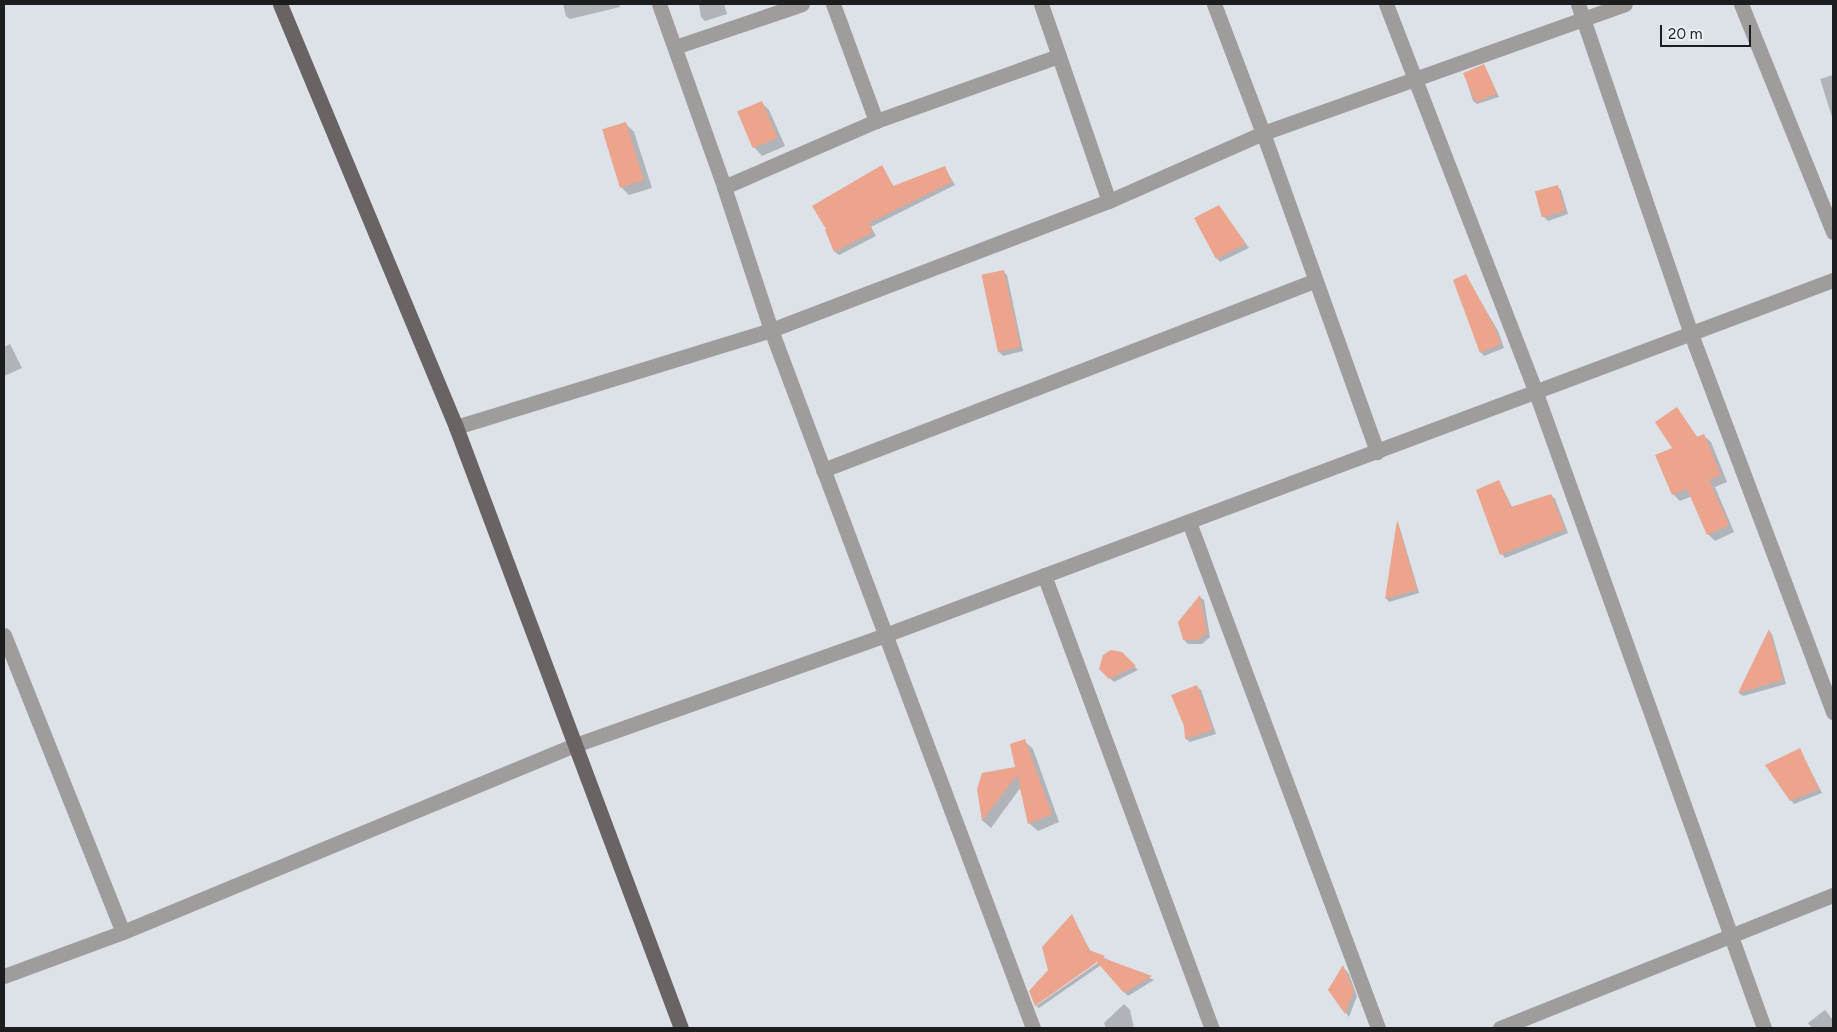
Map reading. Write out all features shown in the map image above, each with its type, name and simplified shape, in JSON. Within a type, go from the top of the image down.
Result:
[{"type":"main road","points":[[280,4],[456,427],[681,1028]]},
{"type":"street","points":[[659,4],[724,187],[771,330],[1033,1028]]},
{"type":"street","points":[[675,47],[802,4]]},
{"type":"street","points":[[832,4],[876,121]]},
{"type":"street","points":[[1041,4],[1109,201]]},
{"type":"street","points":[[1214,4],[1263,134],[1314,281],[1377,452]]},
{"type":"street","points":[[1386,4],[1413,79],[1536,393],[1764,1028]]},
{"type":"street","points":[[456,427],[771,330],[1109,201],[1263,134],[1413,79],[1581,11],[1625,4]]},
{"type":"street","points":[[1741,4],[1833,232]]},
{"type":"street","points":[[1581,11],[1691,334],[1833,712]]},
{"type":"street","points":[[724,187],[876,121],[1059,56]]},
{"type":"street","points":[[4,976],[123,932],[574,745],[885,635],[1536,393],[1833,280]]},
{"type":"street","points":[[823,470],[1314,281]]},
{"type":"street","points":[[1189,522],[1378,1028]]},
{"type":"street","points":[[1044,576],[1212,1028]]},
{"type":"street","points":[[4,635],[123,932]]},
{"type":"street","points":[[1500,1028],[1833,895]]},
{"type":"building","points":[[1484,64],[1497,93],[1476,103],[1463,73]]},
{"type":"building","points":[[762,101],[778,138],[753,148],[737,112]]},
{"type":"building","points":[[626,122],[644,180],[620,188],[602,129]]},
{"type":"building","points":[[882,165],[893,186],[945,166],[952,182],[869,223],[873,232],[834,252],[826,229],[812,206]]},
{"type":"building","points":[[1558,185],[1565,211],[1542,217],[1535,191]]},
{"type":"building","points":[[1219,205],[1246,244],[1216,259],[1194,218]]},
{"type":"building","points":[[1004,270],[1020,347],[998,352],[982,275]]},
{"type":"building","points":[[1466,274],[1494,326],[1501,344],[1480,353],[1453,280]]},
{"type":"building","points":[[1677,407],[1697,437],[1704,434],[1721,475],[1709,480],[1729,525],[1707,535],[1687,489],[1672,495],[1655,455],[1672,448],[1655,422]]},
{"type":"building","points":[[1499,480],[1511,507],[1551,494],[1565,529],[1500,555],[1476,490]]},
{"type":"building","points":[[1397,520],[1417,590],[1385,599]]},
{"type":"building","points":[[1200,595],[1207,633],[1198,640],[1183,640],[1178,622]]},
{"type":"building","points":[[1769,629],[1783,680],[1738,693]]},
{"type":"building","points":[[1111,650],[1122,652],[1136,666],[1109,679],[1099,669],[1103,655]]},
{"type":"building","points":[[1197,685],[1213,730],[1185,739],[1184,726],[1171,695]]},
{"type":"building","points":[[1025,739],[1052,814],[1028,824],[1017,775],[982,821],[977,789],[982,773],[1015,767],[1010,744]]},
{"type":"building","points":[[1800,748],[1819,789],[1790,801],[1765,765]]},
{"type":"building","points":[[1072,914],[1089,950],[1105,956],[1103,958],[1152,976],[1124,993],[1097,962],[1035,1006],[1029,991],[1048,970],[1042,947]]},
{"type":"building","points":[[1343,965],[1354,991],[1345,1014],[1328,990]]}]
